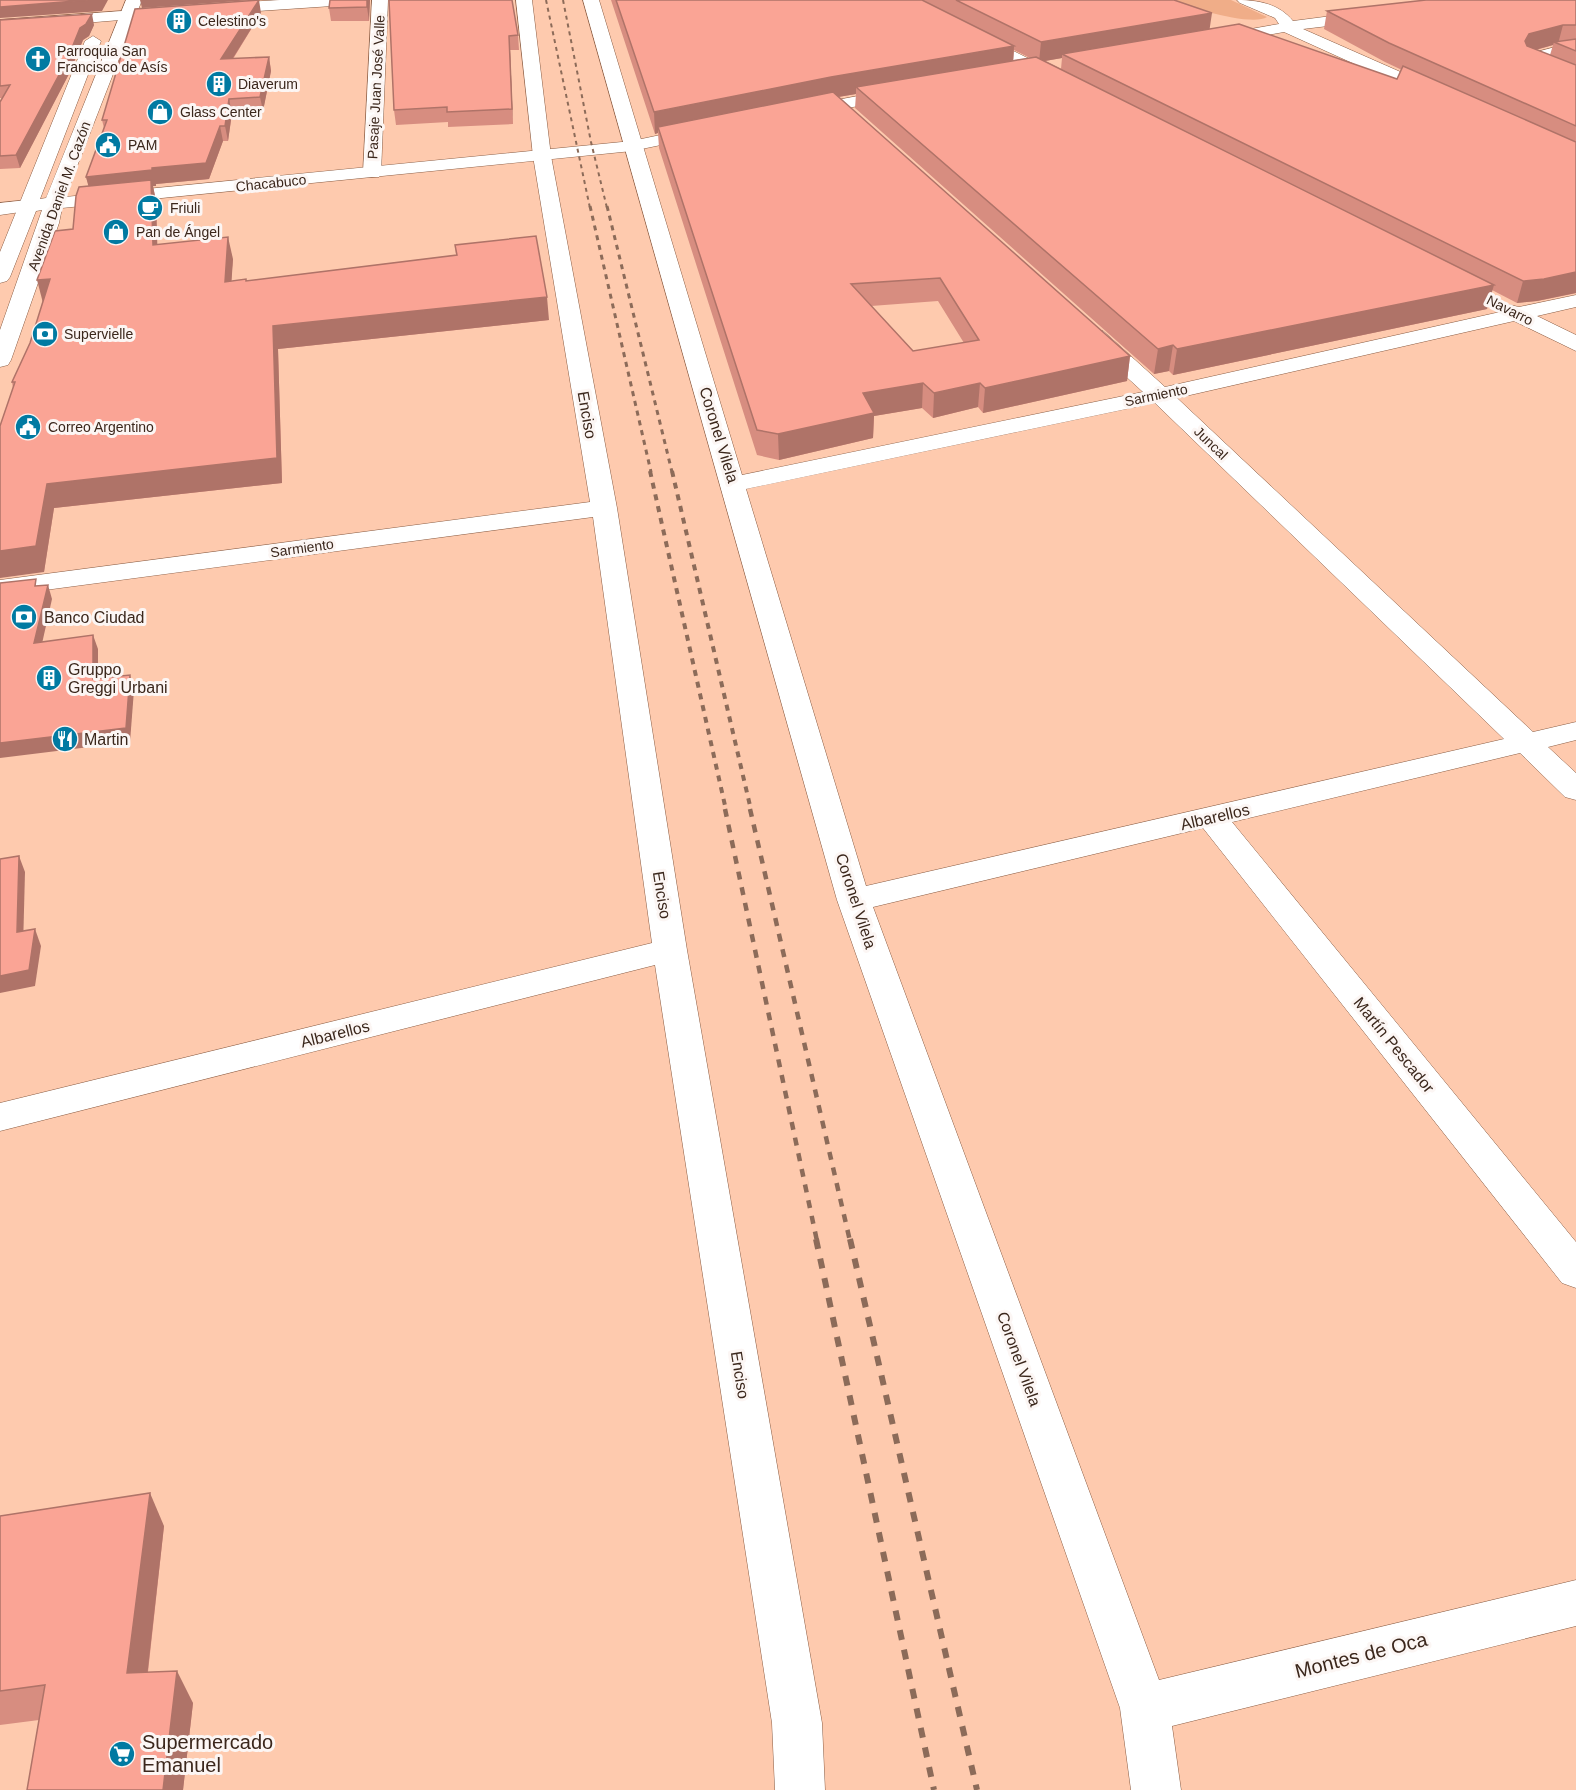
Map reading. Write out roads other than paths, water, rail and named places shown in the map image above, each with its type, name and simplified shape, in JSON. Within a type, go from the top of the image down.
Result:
[{"type":"street","name":"Avenida Daniel M. Cazón","points":[[0,277],[102,17],[111,0]]},
{"type":"street","points":[[196,11],[347,0]]},
{"type":"street","name":"Pasaje Juan José Valle","points":[[372,173],[380,0]]},
{"type":"street","name":"Enciso","points":[[524,0],[542,156],[603,508],[670,950],[797,1723],[800,1790]]},
{"type":"street","name":"Coronel Vilela","points":[[591,0],[854,900],[1145,1708],[1156,1790]]},
{"type":"street","points":[[898,0],[1078,90]]},
{"type":"street","points":[[1245,0],[1280,15],[1289,27]]},
{"type":"street","name":"Avenida Daniel M. Cazón","points":[[0,360],[49,223],[53,204],[130,8]]},
{"type":"street","points":[[0,25],[102,17],[130,8],[173,12]]},
{"type":"street","points":[[1197,42],[1381,14]]},
{"type":"street","points":[[1227,22],[1289,27],[1459,105]]},
{"type":"street","points":[[1576,51],[1559,51],[1531,58],[1530,61],[1576,81]]},
{"type":"street","points":[[1013,73],[1059,65]]},
{"type":"street","points":[[780,116],[846,112],[919,90]]},
{"type":"street","points":[[632,146],[723,127]]},
{"type":"street","name":"Chacabuco","points":[[0,209],[632,146]]},
{"type":"street","name":"Sarmiento","points":[[734,484],[1160,395],[1576,301]]},
{"type":"street","name":"Navarro","points":[[1496,304],[1576,344]]},
{"type":"street","name":"Juncal","points":[[1081,324],[1160,395],[1576,790]]},
{"type":"street","name":"Sarmiento","points":[[0,588],[603,508]]},
{"type":"street","name":"Albarellos","points":[[854,900],[1576,731]]},
{"type":"street","name":"Martín Pescador","points":[[1212,818],[1576,1271]]},
{"type":"street","name":"Albarellos","points":[[0,1117],[670,950]]},
{"type":"street","name":"Montes de Oca","points":[[1145,1708],[1576,1603]]},
{"type":"railway","points":[[546,0],[590,208]]},
{"type":"railway","points":[[563,0],[591,142],[607,208]]},
{"type":"railway","points":[[590,206],[651,472]]},
{"type":"railway","points":[[607,206],[672,472]]},
{"type":"railway","points":[[650,471],[726,810]]},
{"type":"railway","points":[[672,471],[751,810]]},
{"type":"railway","points":[[725,809],[817,1241]]},
{"type":"railway","points":[[750,809],[850,1241]]},
{"type":"railway","points":[[816,1239],[934,1790]]},
{"type":"railway","points":[[850,1239],[977,1790]]},
{"type":"place","name":"Celestino's","points":[[179,21]]},
{"type":"place","name":"Parroquia San Francisco de Asís","points":[[38,59]]},
{"type":"place","name":"Diaverum","points":[[219,84]]},
{"type":"place","name":"Glass Center","points":[[160,112]]},
{"type":"place","name":"PAM","points":[[108,145]]},
{"type":"place","name":"Friuli","points":[[150,208]]},
{"type":"place","name":"Pan de Ángel","points":[[116,232]]},
{"type":"place","name":"Supervielle","points":[[45,334]]},
{"type":"place","name":"Correo Argentino","points":[[28,427]]},
{"type":"place","name":"Banco Ciudad","points":[[24,617]]},
{"type":"place","name":"Gruppo Greggi Urbani","points":[[49,678]]},
{"type":"place","name":"Martin","points":[[65,739]]},
{"type":"place","name":"Supermercado Emanuel","points":[[122,1754]]}]
